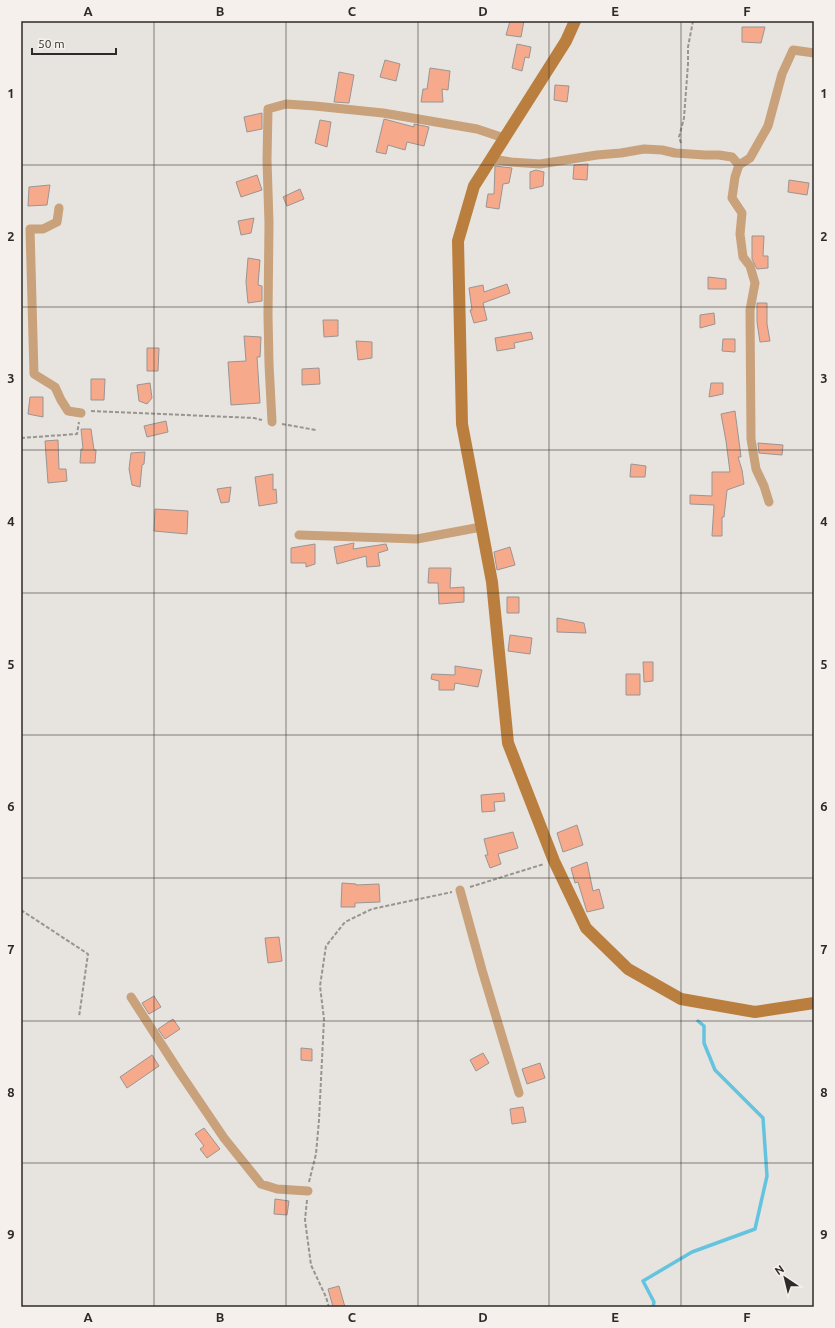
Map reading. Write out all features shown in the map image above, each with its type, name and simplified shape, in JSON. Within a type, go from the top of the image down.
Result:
[{"type":"street","points":[[575,21],[566,41],[474,186],[458,241],[462,424],[492,582],[508,743],[554,861],[586,928],[628,969],[681,999],[755,1012],[814,1003]]},
{"type":"street","points":[[769,502],[764,486],[756,469],[751,439],[750,310],[754,283],[750,266],[743,257],[740,234],[742,213],[732,198],[735,177],[739,165],[750,158],[768,126],[782,74],[793,50],[814,53]]},
{"type":"street","points":[[272,422],[268,315],[268,109],[286,104],[383,114],[477,129],[504,138]]},
{"type":"street","points":[[492,159],[540,164],[644,149],[662,150],[684,154],[732,157],[739,165]]},
{"type":"street","points":[[59,208],[57,222],[43,229],[30,228],[26,230],[34,374],[55,387],[60,400],[68,411],[81,413]]},
{"type":"street","points":[[299,535],[417,539],[481,527]]},
{"type":"street","points":[[460,890],[484,978],[519,1092]]},
{"type":"street","points":[[131,997],[224,1138],[261,1184],[277,1189],[308,1191]]},
{"type":"path","points":[[684,154],[679,137],[684,118],[688,47],[693,21]]},
{"type":"path","points":[[21,438],[77,434],[81,411],[254,418],[316,430]]},
{"type":"path","points":[[329,1307],[311,1265],[305,1220],[309,1180],[316,1154],[319,1120],[324,1019],[320,986],[326,946],[345,922],[372,910],[460,890],[554,861]]},
{"type":"path","points":[[21,910],[88,954],[79,1017]]},
{"type":"building","points":[[510,21],[524,21],[521,37],[506,35]]},
{"type":"building","points":[[742,27],[765,27],[761,43],[742,42]]},
{"type":"building","points":[[517,44],[531,47],[529,58],[525,57],[522,71],[512,68]]},
{"type":"building","points":[[385,60],[400,64],[396,81],[380,77]]},
{"type":"building","points":[[430,68],[450,71],[448,90],[442,89],[443,102],[421,102],[423,89],[427,89]]},
{"type":"building","points":[[339,72],[354,75],[349,103],[334,102]]},
{"type":"building","points":[[555,85],[569,86],[567,102],[554,100]]},
{"type":"building","points":[[262,113],[262,129],[247,132],[244,117]]},
{"type":"building","points":[[384,119],[414,127],[414,124],[429,127],[424,146],[407,142],[405,150],[388,145],[386,154],[376,152]]},
{"type":"building","points":[[320,120],[331,122],[327,147],[315,143]]},
{"type":"building","points":[[588,164],[587,180],[573,179],[574,165]]},
{"type":"building","points":[[495,166],[512,168],[509,183],[503,184],[499,209],[486,207],[488,194],[494,194]]},
{"type":"building","points":[[536,170],[544,172],[543,186],[530,189],[530,172]]},
{"type":"building","points":[[257,175],[262,190],[241,197],[236,182]]},
{"type":"building","points":[[789,180],[809,183],[807,195],[788,192]]},
{"type":"building","points":[[50,185],[47,205],[28,206],[29,187]]},
{"type":"building","points":[[300,189],[304,199],[287,206],[283,197]]},
{"type":"building","points":[[254,218],[251,233],[241,235],[238,221]]},
{"type":"building","points":[[752,236],[764,236],[763,256],[768,256],[768,268],[757,269],[752,259]]},
{"type":"building","points":[[248,258],[260,260],[258,285],[262,286],[262,301],[248,303],[246,282]]},
{"type":"building","points":[[708,277],[726,279],[726,289],[708,289]]},
{"type":"building","points":[[507,284],[510,293],[483,303],[487,320],[474,323],[470,310],[472,310],[469,288],[483,285],[484,292]]},
{"type":"building","points":[[757,303],[767,303],[767,324],[770,341],[760,342],[757,322]]},
{"type":"building","points":[[714,313],[715,324],[700,328],[700,315]]},
{"type":"building","points":[[323,320],[338,320],[338,336],[324,337]]},
{"type":"building","points":[[531,332],[533,339],[514,343],[515,348],[497,351],[495,338]]},
{"type":"building","points":[[244,336],[261,337],[260,357],[257,357],[260,403],[231,405],[228,362],[246,361]]},
{"type":"building","points":[[723,339],[735,339],[735,352],[722,351]]},
{"type":"building","points":[[356,341],[372,342],[372,358],[358,360]]},
{"type":"building","points":[[147,348],[159,348],[158,371],[147,371]]},
{"type":"building","points":[[319,368],[320,384],[302,385],[302,369]]},
{"type":"building","points":[[91,379],[105,379],[104,400],[91,400]]},
{"type":"building","points":[[150,383],[152,398],[147,404],[139,401],[137,385]]},
{"type":"building","points":[[711,383],[723,383],[723,394],[709,397]]},
{"type":"building","points":[[30,397],[43,397],[43,417],[28,414]]},
{"type":"building","points":[[735,411],[741,457],[738,457],[744,484],[727,490],[724,517],[722,517],[722,536],[712,536],[714,505],[690,504],[690,495],[712,496],[712,472],[730,472],[721,414]]},
{"type":"building","points":[[166,421],[168,432],[147,437],[144,426]]},
{"type":"building","points":[[81,429],[91,429],[94,450],[96,450],[95,463],[80,463],[81,449],[83,449]]},
{"type":"building","points":[[58,440],[59,469],[66,469],[67,481],[48,483],[45,441]]},
{"type":"building","points":[[758,443],[783,445],[782,455],[759,453]]},
{"type":"building","points":[[145,452],[140,487],[132,485],[129,469],[131,453]]},
{"type":"building","points":[[631,464],[646,466],[645,477],[630,477]]},
{"type":"building","points":[[273,474],[273,490],[276,489],[277,503],[259,506],[255,477]]},
{"type":"building","points":[[231,487],[229,502],[221,503],[217,489]]},
{"type":"building","points":[[155,509],[188,511],[187,534],[154,531]]},
{"type":"building","points":[[354,543],[353,549],[386,544],[388,550],[378,553],[380,566],[367,567],[366,556],[337,564],[334,547]]},
{"type":"building","points":[[315,544],[315,564],[306,567],[306,563],[291,563],[291,548]]},
{"type":"building","points":[[510,547],[515,565],[497,570],[494,552]]},
{"type":"building","points":[[429,568],[451,568],[450,588],[464,587],[464,602],[439,604],[438,583],[428,583]]},
{"type":"building","points":[[507,597],[519,597],[519,613],[507,613]]},
{"type":"building","points":[[557,618],[584,623],[586,633],[557,632]]},
{"type":"building","points":[[510,635],[532,638],[530,654],[508,651]]},
{"type":"building","points":[[643,662],[653,662],[653,681],[644,682]]},
{"type":"building","points":[[455,666],[482,670],[478,687],[455,683],[454,690],[439,690],[439,681],[431,679],[432,674],[455,675]]},
{"type":"building","points":[[626,674],[640,674],[640,695],[626,695]]},
{"type":"building","points":[[504,793],[505,801],[494,802],[495,811],[482,812],[481,795]]},
{"type":"building","points":[[577,825],[583,845],[563,852],[557,833]]},
{"type":"building","points":[[513,832],[518,848],[498,854],[501,864],[490,868],[485,855],[488,855],[484,839]]},
{"type":"building","points":[[587,862],[593,891],[599,889],[604,908],[587,912],[578,882],[575,883],[571,868]]},
{"type":"building","points":[[342,883],[356,885],[379,884],[380,902],[355,903],[355,907],[341,907]]},
{"type":"building","points":[[279,937],[282,961],[268,963],[265,938]]},
{"type":"building","points":[[154,996],[161,1007],[149,1014],[142,1003]]},
{"type":"building","points":[[173,1019],[180,1029],[165,1039],[158,1029]]},
{"type":"building","points":[[301,1048],[312,1049],[312,1061],[301,1060]]},
{"type":"building","points":[[483,1053],[489,1063],[476,1071],[470,1060]]},
{"type":"building","points":[[152,1055],[159,1066],[127,1088],[120,1077]]},
{"type":"building","points":[[540,1063],[545,1078],[527,1084],[522,1069]]},
{"type":"building","points":[[523,1107],[526,1122],[512,1124],[510,1109]]},
{"type":"building","points":[[204,1128],[220,1149],[207,1158],[200,1149],[204,1146],[195,1134]]},
{"type":"building","points":[[275,1199],[289,1201],[287,1215],[274,1214]]},
{"type":"building","points":[[339,1286],[345,1307],[333,1307],[328,1289]]},
{"type":"waterway","points":[[653,1307],[654,1302],[643,1281],[692,1252],[755,1229],[767,1176],[763,1118],[715,1070],[704,1043],[704,1026],[698,1021]]}]
